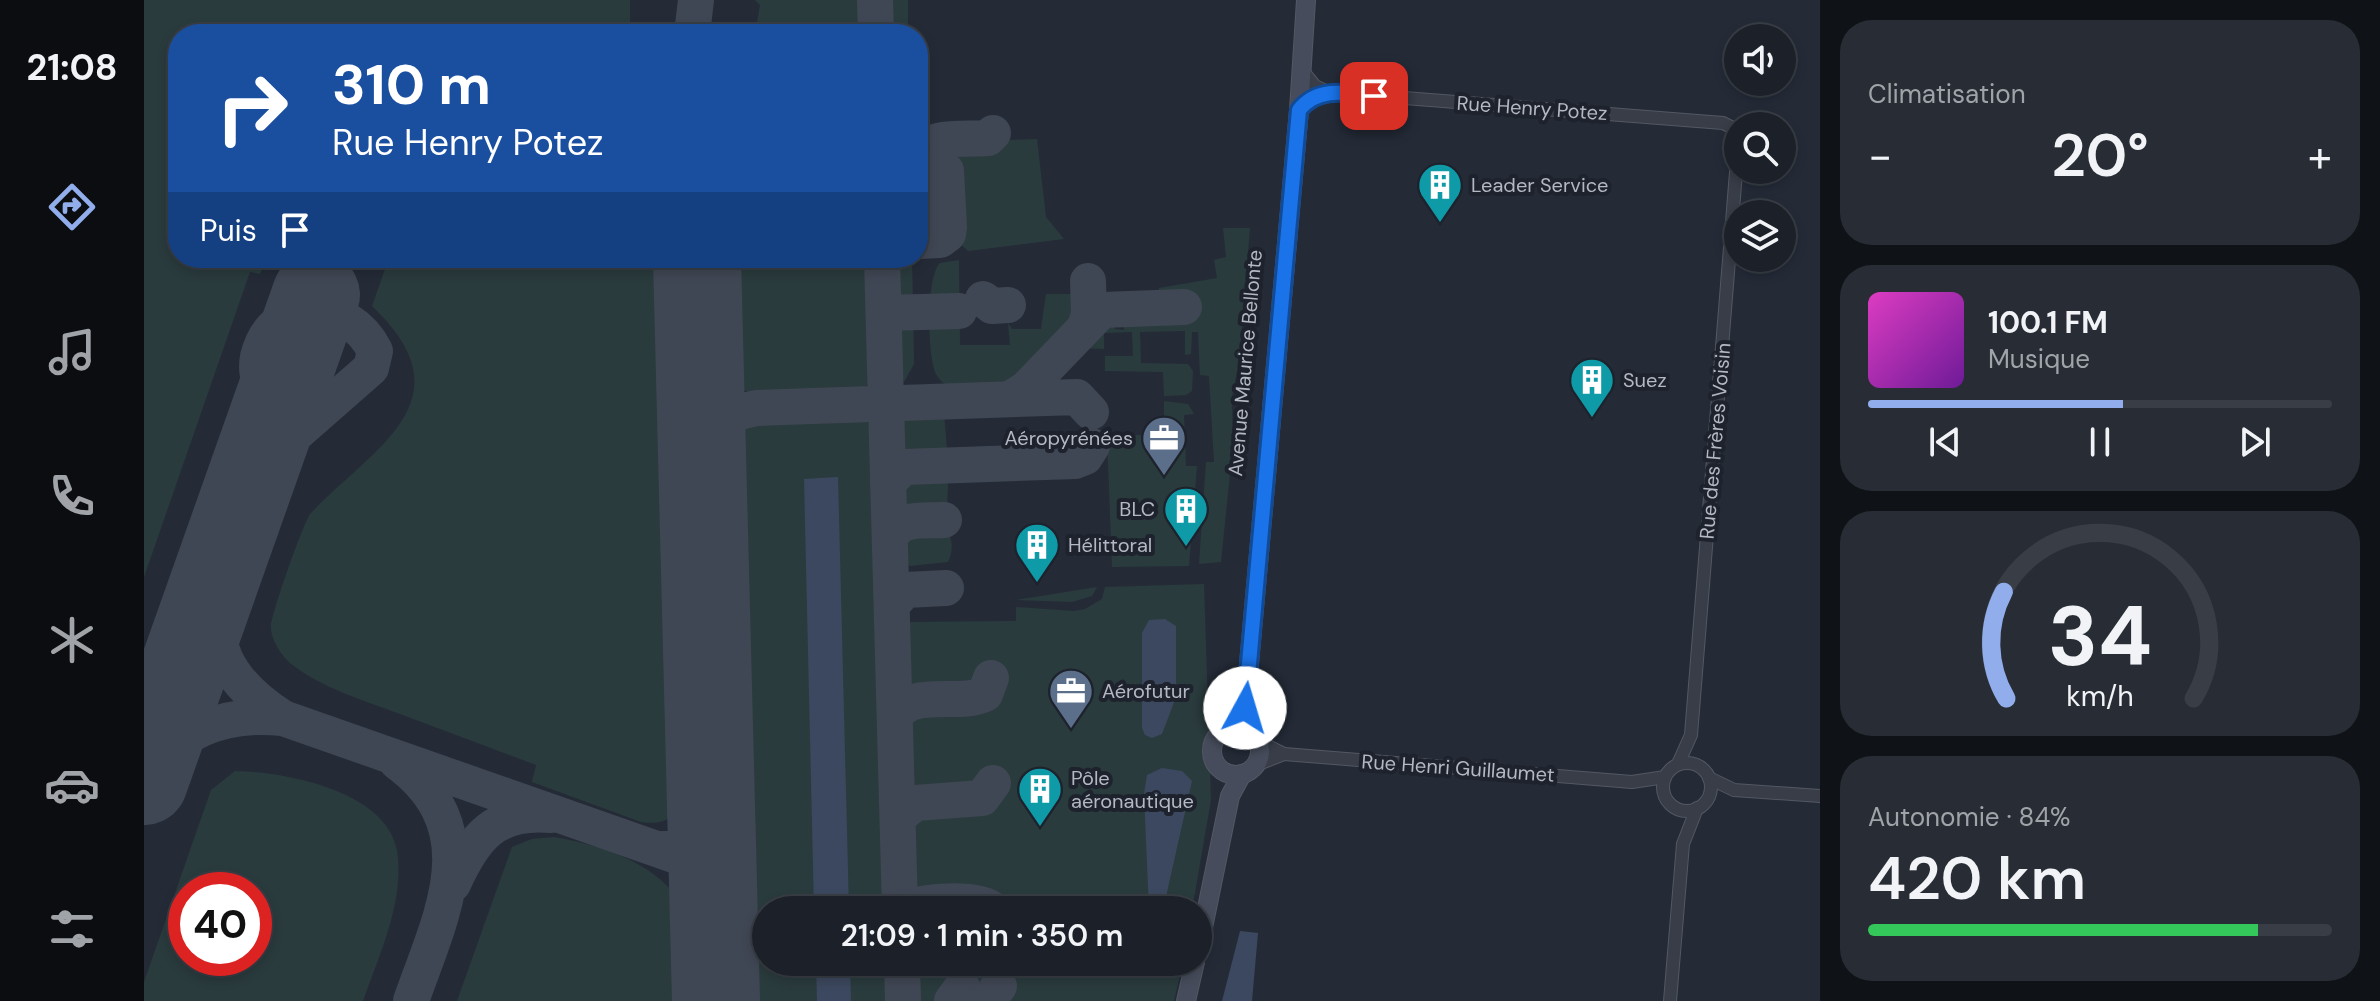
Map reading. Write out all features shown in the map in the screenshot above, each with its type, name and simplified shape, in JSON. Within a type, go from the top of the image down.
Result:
[{"type":"street","name":"Avenue Maurice Bellonte","points":[[1228,728],[1237,706],[1298,0]]},
{"type":"street","name":"Avenue Maurice Bellonte","points":[[1254,736],[1245,708],[1299,110],[1306,0]]},
{"type":"street","points":[[1301,69],[1315,86],[1328,92]]},
{"type":"street","points":[[1299,110],[1306,101],[1328,92]]},
{"type":"street","name":"Rue Henry Potez","points":[[1328,92],[1724,124]]},
{"type":"street","name":"Rue des Frères Voisin","points":[[1705,773],[1694,757],[1691,735],[1735,184]]},
{"type":"street","points":[[1209,896],[1230,796],[1260,753],[1254,736],[1240,727],[1228,728],[1217,735],[1212,746],[1214,760],[1222,770],[1230,796]]},
{"type":"street","name":"Rue des Frères Voisin","points":[[1678,764],[1691,735]]},
{"type":"street","name":"Rue Henri Guillaumet","points":[[1254,736],[1284,754],[1632,782],[1665,777]]},
{"type":"street","name":"Rue Henri Guillaumet","points":[[1249,770],[1284,754]]},
{"type":"street","points":[[1683,844],[1665,777],[1678,764],[1705,773],[1734,790]]},
{"type":"street","points":[[1222,770],[1249,770]]},
{"type":"street","points":[[1705,773],[1707,798]]},
{"type":"street","name":"Rue Henri Guillaumet","points":[[1632,782],[1669,801]]},
{"type":"street","points":[[1670,1001],[1683,844],[1697,808],[1707,798],[1734,790],[1820,796]]},
{"type":"street","points":[[1669,801],[1685,811],[1697,808]]},
{"type":"street","points":[[1186,1001],[1192,976]]},
{"type":"shaded area","points":[[144,0],[630,0],[630,24],[168,24],[168,268],[262,268],[260,274],[250,272],[144,577]]},
{"type":"shaded area","points":[[755,0],[866,0],[867,24],[757,24],[760,5]]},
{"type":"shaded area","points":[[886,0],[908,0],[908,24],[887,24]]},
{"type":"shaded area","points":[[1037,139],[1046,217],[1064,239],[968,251],[957,241],[956,152],[1001,149],[1007,140]]},
{"type":"shaded area","points":[[928,175],[934,176],[939,186],[940,226],[929,230]]},
{"type":"shaded area","points":[[1223,228],[1250,228],[1239,361],[1232,397],[1233,444],[1221,562],[1199,564],[1206,462],[1214,462],[1209,376],[1200,375],[1198,332],[1192,332],[1191,354],[1185,355],[1185,331],[1140,332],[1141,363],[1188,364],[1193,371],[1192,391],[1186,395],[1164,396],[1163,372],[1105,371],[1105,356],[1133,356],[1132,332],[1104,333],[1104,349],[1081,348],[1038,388],[1105,319],[1113,323],[1115,329],[1124,330],[1124,319],[1152,318],[1153,326],[1165,326],[1162,314],[1184,312],[1183,303],[1159,304],[1159,288],[1217,278],[1214,260],[1226,257]]},
{"type":"shaded area","points":[[959,260],[960,345],[1010,345],[1008,323],[1012,329],[1041,329],[1046,294],[1084,294],[1085,308],[1013,389],[955,391],[936,374],[930,334],[932,284],[940,263]]},
{"type":"shaded area","points":[[385,268],[678,268],[693,783],[685,801],[669,819],[641,822],[532,782],[536,765],[329,686],[290,663],[277,646],[271,631],[272,618],[307,519],[384,443],[402,420],[413,395],[413,369],[400,339],[372,306]]},
{"type":"shaded area","points":[[716,268],[873,268],[876,372],[859,391],[792,399],[757,395],[742,388],[729,376],[719,358]]},
{"type":"shaded area","points":[[894,268],[912,268],[914,364],[904,382],[895,363]]},
{"type":"shaded area","points":[[1164,401],[1188,404],[1194,414],[1184,415],[1186,466],[1197,466],[1189,566],[1112,567],[1107,435],[1164,435]]},
{"type":"shaded area","points":[[928,409],[944,413],[947,450],[938,456],[900,455],[897,439],[902,425],[913,414]]},
{"type":"shaded area","points":[[851,414],[870,423],[879,438],[890,896],[752,896],[752,976],[891,976],[892,1001],[737,1001],[722,469],[734,438],[761,418]]},
{"type":"shaded area","points":[[940,474],[948,484],[947,508],[903,510],[899,503],[899,482],[904,477]]},
{"type":"shaded area","points":[[944,529],[952,545],[948,562],[910,566],[903,562],[900,538],[905,533]]},
{"type":"shaded area","points":[[1204,584],[1211,800],[1194,896],[909,896],[905,626],[908,622],[1016,621],[1016,607],[1085,609],[1102,599],[1105,587]]},
{"type":"shaded area","points":[[1097,587],[1092,596],[1072,602],[1016,600]]},
{"type":"shaded area","points":[[235,771],[306,781],[355,800],[374,813],[389,830],[397,851],[397,889],[389,928],[363,1001],[144,1001],[144,982],[168,913],[168,976],[272,976],[272,872],[182,872],[211,790]]},
{"type":"shaded area","points":[[554,837],[620,855],[640,865],[674,893],[686,911],[696,941],[697,1001],[457,1001],[512,847],[532,839]]},
{"type":"shaded area","points":[[910,976],[1180,976],[1174,1001],[911,1001]]},
{"type":"water","points":[[838,477],[849,896],[814,896],[804,479]]},
{"type":"water","points":[[1165,619],[1176,626],[1176,697],[1162,734],[1152,738],[1145,735],[1142,728],[1142,633],[1149,620]]},
{"type":"water","points":[[1162,768],[1182,771],[1192,781],[1166,896],[1148,896],[1144,794],[1147,775]]},
{"type":"water","points":[[1240,931],[1258,933],[1252,1001],[1222,1001]]},
{"type":"water","points":[[816,976],[850,976],[851,1001],[817,1001]]},
{"type":"taxiway","points":[[693,24],[696,0]]},
{"type":"taxiway","points":[[875,0],[876,24]]},
{"type":"taxiway","points":[[928,145],[938,141],[988,138],[993,133]]},
{"type":"taxiway","points":[[928,166],[938,166],[946,171],[949,227],[948,234],[940,240],[928,241]]},
{"type":"taxiway","points":[[882,268],[900,896]]},
{"type":"taxiway","points":[[1086,324],[1089,314],[1088,281]]},
{"type":"taxiway","points":[[983,299],[992,306],[1008,305]]},
{"type":"taxiway","points":[[1012,398],[1026,389],[1102,310],[1184,307]]},
{"type":"taxiway","points":[[247,482],[257,468],[371,368],[375,351],[363,333],[331,313],[312,310],[295,313],[279,322],[266,336],[257,364],[268,410],[266,437]]},
{"type":"taxiway","points":[[884,313],[959,311]]},
{"type":"taxiway","points":[[702,476],[706,447],[713,428],[729,416],[757,408],[1077,397],[1091,412]]},
{"type":"taxiway","points":[[888,482],[904,467],[1075,461],[1085,457],[1092,446]]},
{"type":"taxiway","points":[[890,537],[906,523],[944,520]]},
{"type":"taxiway","points":[[217,576],[216,622],[225,659],[247,690],[283,718]]},
{"type":"taxiway","points":[[892,605],[905,590],[946,588]]},
{"type":"taxiway","points":[[895,717],[902,708],[923,700],[962,699],[985,694],[991,678]]},
{"type":"taxiway","points":[[144,783],[171,750],[203,728],[240,718],[283,718],[688,860],[705,875],[714,911]]},
{"type":"taxiway","points":[[397,762],[425,788],[442,816],[449,844],[449,874],[444,905],[411,1001]]},
{"type":"taxiway","points":[[898,817],[915,803],[982,798],[993,783]]},
{"type":"taxiway","points":[[662,849],[698,849],[709,834],[711,813]]},
{"type":"taxiway","points":[[453,884],[469,853],[489,830],[515,817],[551,815]]},
{"type":"taxiway","points":[[902,976],[903,1001]]},
{"type":"taxiway","points":[[988,1001],[999,986]]},
{"type":"taxiway","points":[[952,1001],[962,987]]},
{"type":"runway","points":[[697,268],[716,1001]]},
{"type":"runway","points":[[144,781],[316,295]]},
{"type":"place","name":"Leader Service","points":[[1440,224]]},
{"type":"place","name":"Suez","points":[[1592,419]]},
{"type":"place","name":"Aéropyrénées","points":[[1164,477]]},
{"type":"place","name":"BLC","points":[[1186,548]]},
{"type":"place","name":"Hélittoral","points":[[1037,584]]},
{"type":"place","name":"Aérofutur","points":[[1071,730]]},
{"type":"place","name":"Pôle aéronautique","points":[[1040,828]]},
{"type":"route","points":[[1245,708],[1299,110],[1306,101],[1328,92],[1374,96]]}]
